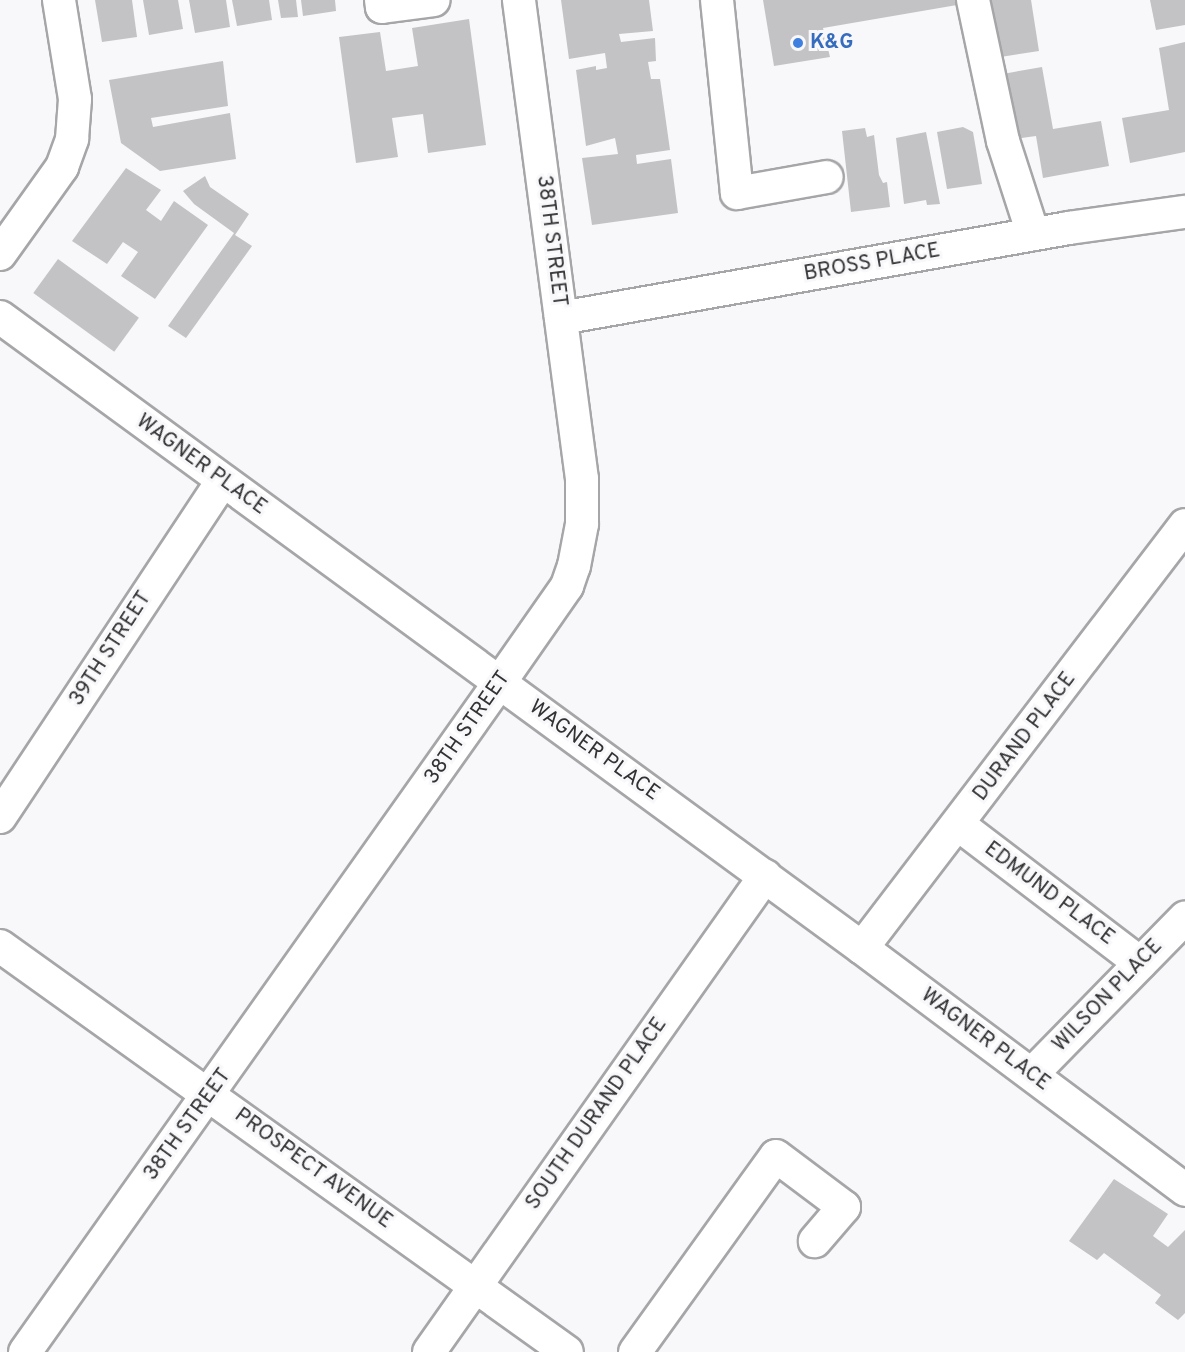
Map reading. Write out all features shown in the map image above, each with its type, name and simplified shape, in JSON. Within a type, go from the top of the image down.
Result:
[{"type":"street","points":[[0,254],[62,166],[72,139],[75,99],[60,0]]},
{"type":"street","points":[[381,0],[382,6],[434,0]]},
{"type":"street","name":"38TH STREET","points":[[26,1352],[211,1095],[567,586],[579,545],[582,479],[519,0]]},
{"type":"street","points":[[717,0],[737,193],[827,177]]},
{"type":"street","points":[[973,0],[1003,141],[1033,234]]},
{"type":"street","name":"BROSS PLACE","points":[[561,318],[1033,234],[1185,212]]},
{"type":"street","name":"WAGNER PLACE","points":[[0,317],[765,876],[1185,1190]]},
{"type":"street","name":"39TH STREET","points":[[0,817],[222,481]]},
{"type":"street","name":"DURAND PLACE","points":[[862,948],[959,825],[1185,525]]},
{"type":"street","name":"EDMUND PLACE","points":[[959,825],[1140,963]]},
{"type":"street","name":"SOUTH DURAND PLACE","points":[[429,1352],[765,876]]},
{"type":"street","name":"WILSON PLACE","points":[[1032,1074],[1185,918]]},
{"type":"street","name":"PROSPECT AVENUE","points":[[0,946],[567,1352]]},
{"type":"street","points":[[635,1352],[776,1156],[844,1207],[815,1240]]},
{"type":"building","points":[[95,0],[132,0],[137,37],[102,42]]},
{"type":"building","points":[[143,0],[178,0],[183,29],[149,35]]},
{"type":"building","points":[[189,0],[226,0],[230,27],[195,33]]},
{"type":"building","points":[[232,0],[269,0],[272,20],[237,26]]},
{"type":"building","points":[[278,0],[296,0],[298,17],[281,18]]},
{"type":"building","points":[[301,0],[335,0],[336,11],[303,16]]},
{"type":"building","points":[[561,0],[649,0],[653,31],[619,34],[621,42],[655,38],[656,61],[648,62],[651,79],[660,79],[670,150],[636,155],[637,164],[671,159],[678,213],[592,225],[582,158],[618,154],[615,138],[586,146],[576,70],[596,66],[596,70],[607,68],[605,53],[569,59]]},
{"type":"building","name":"K&G","points":[[763,0],[956,0],[957,5],[823,28],[830,57],[774,66]]},
{"type":"building","points":[[983,0],[1031,0],[1039,51],[994,58]]},
{"type":"building","points":[[1150,0],[1185,0],[1185,25],[1156,30]]},
{"type":"building","points":[[469,19],[486,145],[428,153],[423,114],[392,118],[398,157],[356,163],[339,37],[380,32],[386,71],[418,66],[412,28]]},
{"type":"building","points":[[1185,42],[1185,152],[1130,163],[1122,118],[1169,110],[1159,48]]},
{"type":"building","points":[[223,61],[228,106],[151,118],[153,127],[230,113],[236,159],[160,171],[121,143],[109,80]]},
{"type":"building","points":[[1042,67],[1053,129],[1101,121],[1109,166],[1043,178],[1036,136],[1008,140],[997,75]]},
{"type":"building","points":[[963,127],[973,132],[982,184],[947,189],[937,132]]},
{"type":"building","points":[[865,128],[867,137],[874,135],[879,175],[883,183],[887,182],[890,207],[851,212],[842,131]]},
{"type":"building","points":[[926,132],[940,204],[927,205],[926,200],[904,204],[896,138]]},
{"type":"building","points":[[126,168],[161,190],[146,210],[161,221],[174,201],[208,225],[155,299],[121,276],[138,252],[123,242],[107,264],[72,241]]},
{"type":"building","points":[[205,176],[210,187],[249,214],[235,235],[252,246],[186,338],[168,326],[234,233],[194,204],[183,191]]},
{"type":"building","points":[[58,259],[139,318],[114,352],[33,293]]},
{"type":"building","points":[[1114,1179],[1168,1214],[1153,1236],[1168,1247],[1185,1230],[1185,1313],[1178,1320],[1155,1303],[1161,1295],[1104,1253],[1097,1260],[1069,1241]]},
{"type":"place","name":"K&G","points":[[798,43]]}]
